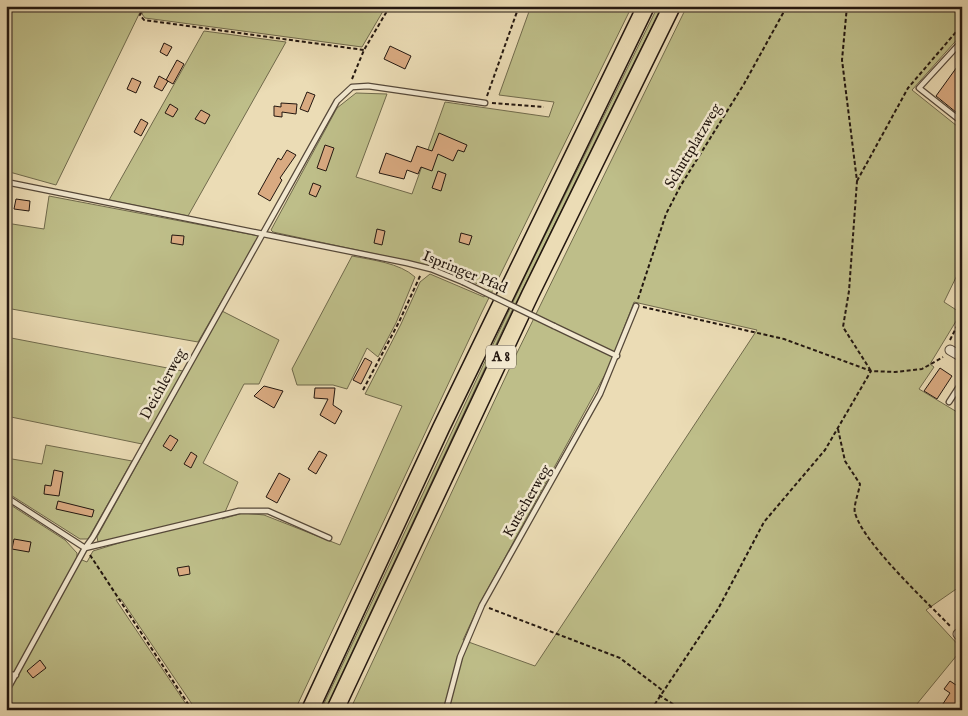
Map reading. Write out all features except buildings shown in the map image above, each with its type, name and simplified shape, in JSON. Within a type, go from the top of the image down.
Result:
[{"type":"highway","name":"A 8","points":[[310,710],[441,428],[646,6]]},
{"type":"highway","name":"A 8","points":[[335,710],[530,295],[672,6]]},
{"type":"street","points":[[950,350],[962,357]]},
{"type":"lane","points":[[962,41],[919,88],[962,122]]},
{"type":"lane","points":[[266,233],[338,101],[352,87],[368,86],[485,103]]},
{"type":"lane","name":"Ispringer Pfad","points":[[7,183],[266,233],[424,267],[464,282],[617,356]]},
{"type":"lane","name":"Deichlerweg","points":[[6,692],[84,548],[93,537],[197,349],[266,233]]},
{"type":"lane","name":"Kutscherweg","points":[[446,710],[460,658],[482,605],[570,450],[607,380],[636,306]]},
{"type":"lane","points":[[949,402],[962,382]]},
{"type":"lane","points":[[6,497],[84,548],[247,510],[268,511],[329,538]]},
{"type":"lane","points":[[6,674],[16,675]]},
{"type":"path","points":[[144,6],[140,15],[144,20],[364,50]]},
{"type":"path","points":[[352,87],[352,78],[364,50],[390,6]]},
{"type":"path","points":[[519,6],[485,103],[544,107]]},
{"type":"path","name":"Schuttplatzweg","points":[[636,306],[666,214],[681,185],[744,84],[787,6]]},
{"type":"path","points":[[847,6],[842,60],[857,181],[849,291],[843,327],[871,371]]},
{"type":"path","points":[[857,181],[908,88],[962,25]]},
{"type":"path","points":[[363,390],[400,322],[424,267]]},
{"type":"path","points":[[636,306],[784,339],[871,371],[895,372],[922,369],[937,362],[950,350],[950,337],[962,316]]},
{"type":"path","points":[[651,710],[662,690],[718,609],[764,522],[825,450],[871,371]]},
{"type":"path","points":[[837,429],[845,461],[860,484],[854,512],[860,525],[879,552],[960,636]]},
{"type":"path","points":[[84,548],[192,710]]},
{"type":"path","points":[[482,605],[620,658],[662,690]]},
{"type":"path","points":[[659,695],[682,710]]},
{"type":"green space","points":[[6,6],[143,6],[56,185],[6,171]]},
{"type":"green space","points":[[146,6],[386,6],[362,47],[145,18],[142,14]]},
{"type":"green space","points":[[531,6],[632,6],[482,312],[295,710],[204,707],[196,710],[121,599],[116,600],[190,710],[6,710],[6,502],[65,540],[77,553],[77,558],[87,562],[93,551],[129,540],[132,535],[98,542],[97,537],[222,311],[279,340],[259,384],[244,384],[203,463],[238,482],[222,519],[243,513],[264,515],[340,545],[402,406],[365,394],[420,282],[430,274],[484,297],[489,288],[427,265],[273,232],[271,230],[337,108],[356,93],[387,94],[356,177],[412,194],[445,102],[549,117],[554,102],[499,95]]},
{"type":"green space","points":[[658,6],[662,6],[506,323],[325,710],[321,710],[529,268]]},
{"type":"green space","points":[[687,6],[962,6],[962,34],[912,90],[962,130],[962,265],[944,302],[961,313],[930,364],[934,367],[919,389],[962,415],[962,585],[926,610],[962,649],[912,710],[350,710],[513,361]],"holes":[[[634,302],[757,330],[535,666],[463,640],[479,605],[608,369]]]},
{"type":"green space","points":[[204,31],[286,42],[188,216],[109,200]]},
{"type":"green space","points":[[49,196],[259,236],[198,342],[6,308],[6,223],[44,229]]},
{"type":"green space","points":[[352,256],[394,265],[415,277],[396,323],[378,357],[367,348],[347,389],[333,385],[297,385],[292,369]]},
{"type":"green space","points":[[6,337],[183,371],[142,444],[6,416]]},
{"type":"green space","points":[[46,445],[132,461],[88,539],[80,539],[6,492],[6,458],[42,464]]}]
